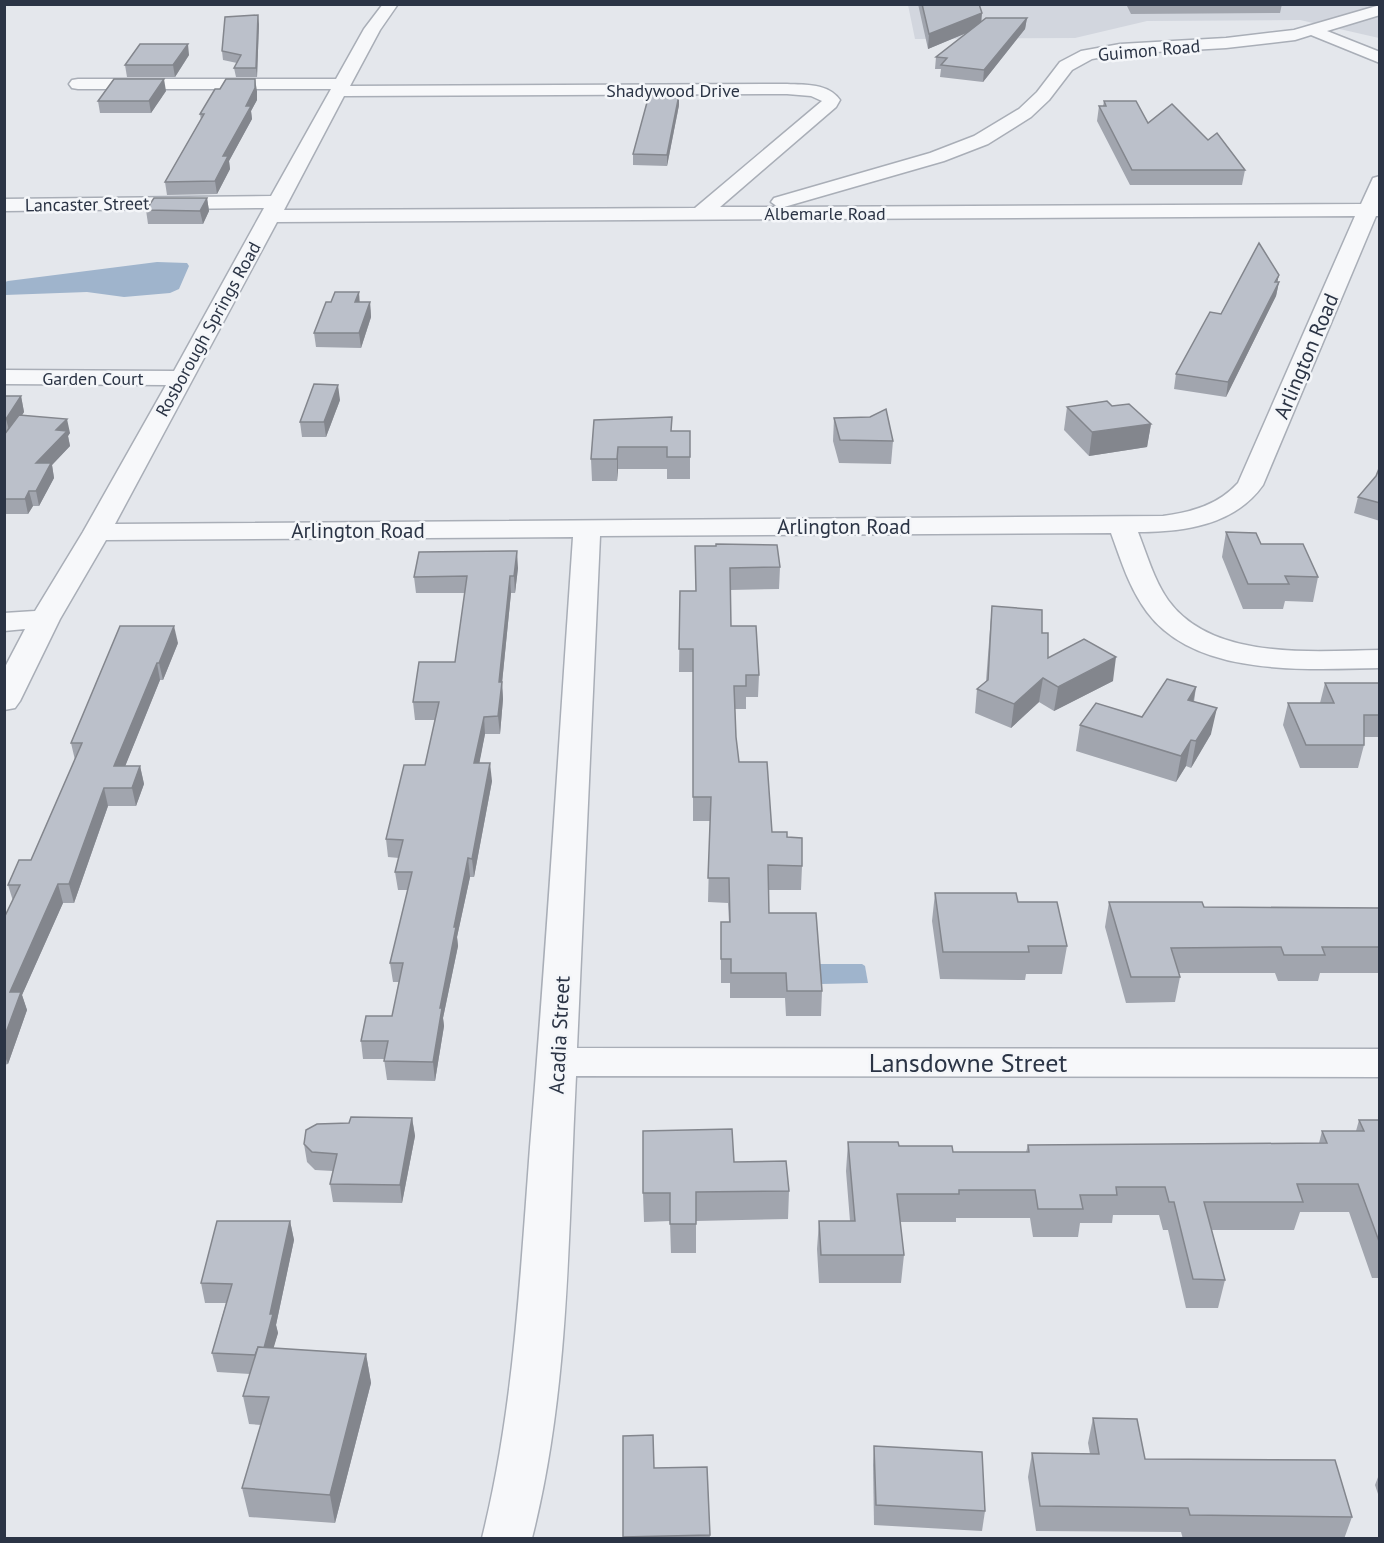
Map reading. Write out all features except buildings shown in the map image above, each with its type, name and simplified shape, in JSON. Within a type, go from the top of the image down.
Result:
[{"type":"street","name":"Rosborough Springs Road","points":[[4,701],[45,619],[97,532],[372,29],[391,4]]},
{"type":"street","name":"Guimon Road","points":[[741,214],[959,150],[981,140],[1025,113],[1043,96],[1066,66],[1087,55],[1120,49],[1251,41],[1314,31],[1380,10]]},
{"type":"street","points":[[1314,31],[1380,58]]},
{"type":"street","name":"Shadywood Drive","points":[[78,84],[787,89],[814,91],[828,96],[830,103],[700,214]]},
{"type":"street","name":"Arlington Road","points":[[97,532],[1121,524],[1183,521],[1232,505],[1243,496],[1250,484],[1374,210],[1380,182]]},
{"type":"street","name":"Lancaster Street","points":[[4,205],[273,209]]},
{"type":"street","name":"Albemarle Road","points":[[273,209],[700,214],[1374,210]]},
{"type":"street","name":"Garden Court","points":[[4,377],[182,378]]},
{"type":"street","points":[[1121,524],[1158,606],[1169,619],[1196,637],[1254,657],[1380,659]]},
{"type":"street","name":"Acadia Street","points":[[507,1539],[519,1494],[534,1393],[557,1062],[587,528]]},
{"type":"street","points":[[4,622],[45,619]]},
{"type":"street","name":"Lansdowne Street","points":[[557,1062],[1380,1063]]},
{"type":"shaded area","points":[[908,5],[1379,5],[1379,38],[1300,20],[1147,21],[1075,38],[915,39]]},
{"type":"water","points":[[157,262],[187,263],[189,266],[179,289],[170,293],[124,297],[87,292],[5,295],[5,282],[8,281]]},
{"type":"water","points":[[805,964],[862,964],[865,966],[868,983],[821,984]]}]
